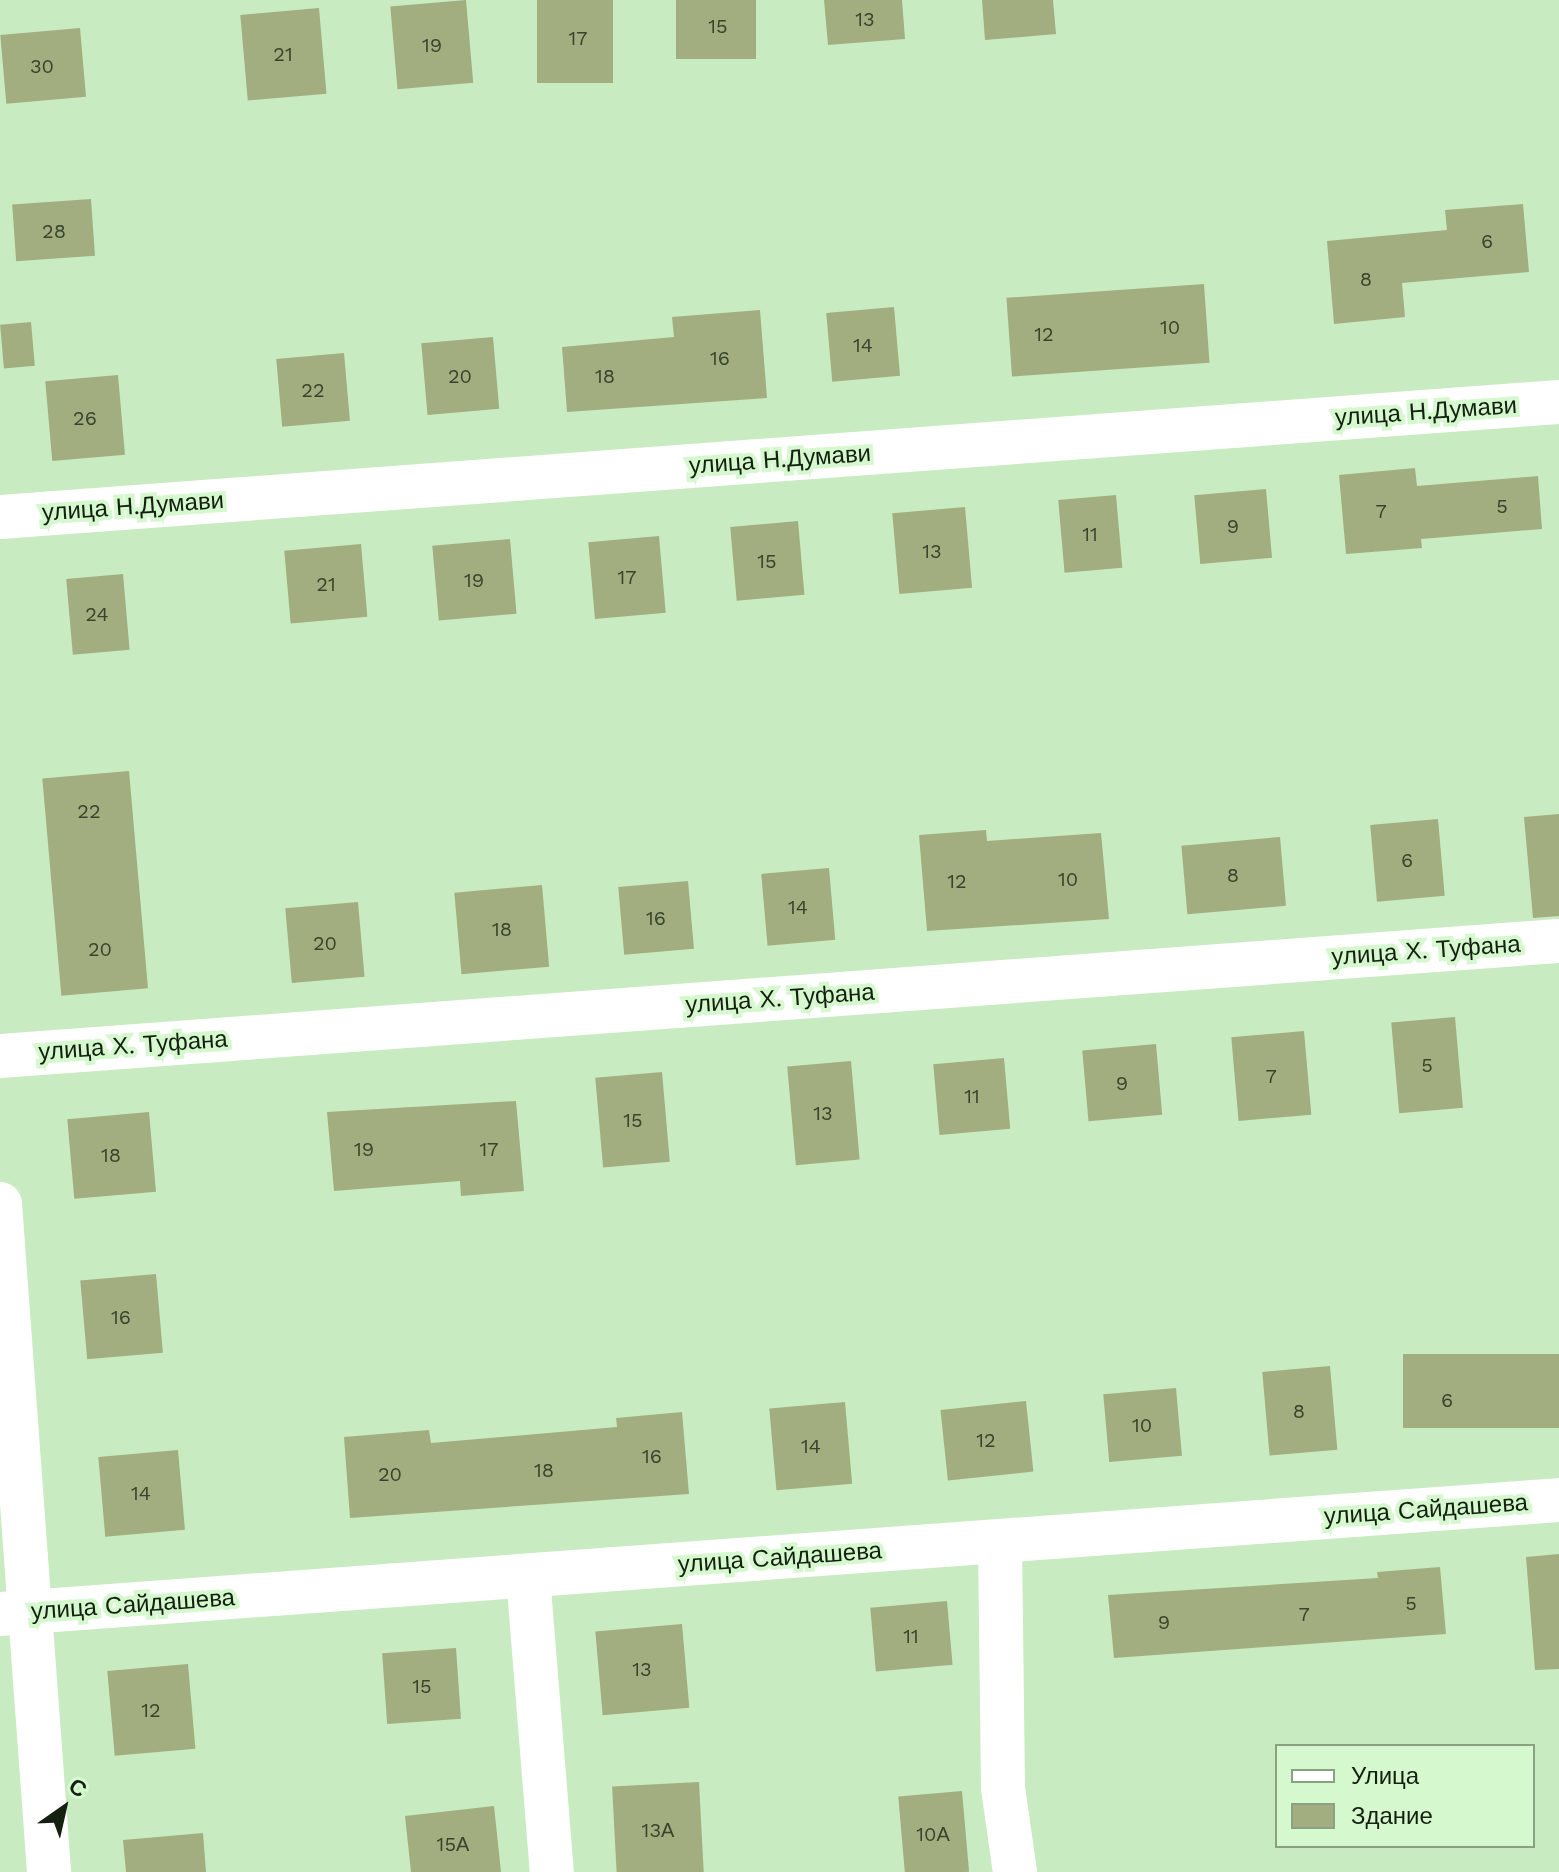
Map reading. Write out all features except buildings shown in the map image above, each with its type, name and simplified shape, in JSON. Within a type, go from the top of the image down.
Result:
[{"type":"street","name":"улица Н.Думави","points":[[0,517],[1559,402]]},
{"type":"street","name":"улица Х. Туфана","points":[[0,1056],[1559,941]]},
{"type":"street","points":[[0,1204],[15,1613],[49,1872]]},
{"type":"street","name":"улица Сайдашева","points":[[15,1613],[1559,1500]]},
{"type":"street","points":[[1000,1542],[1003,1788],[1015,1872]]},
{"type":"street","points":[[528,1576],[552,1872]]}]
